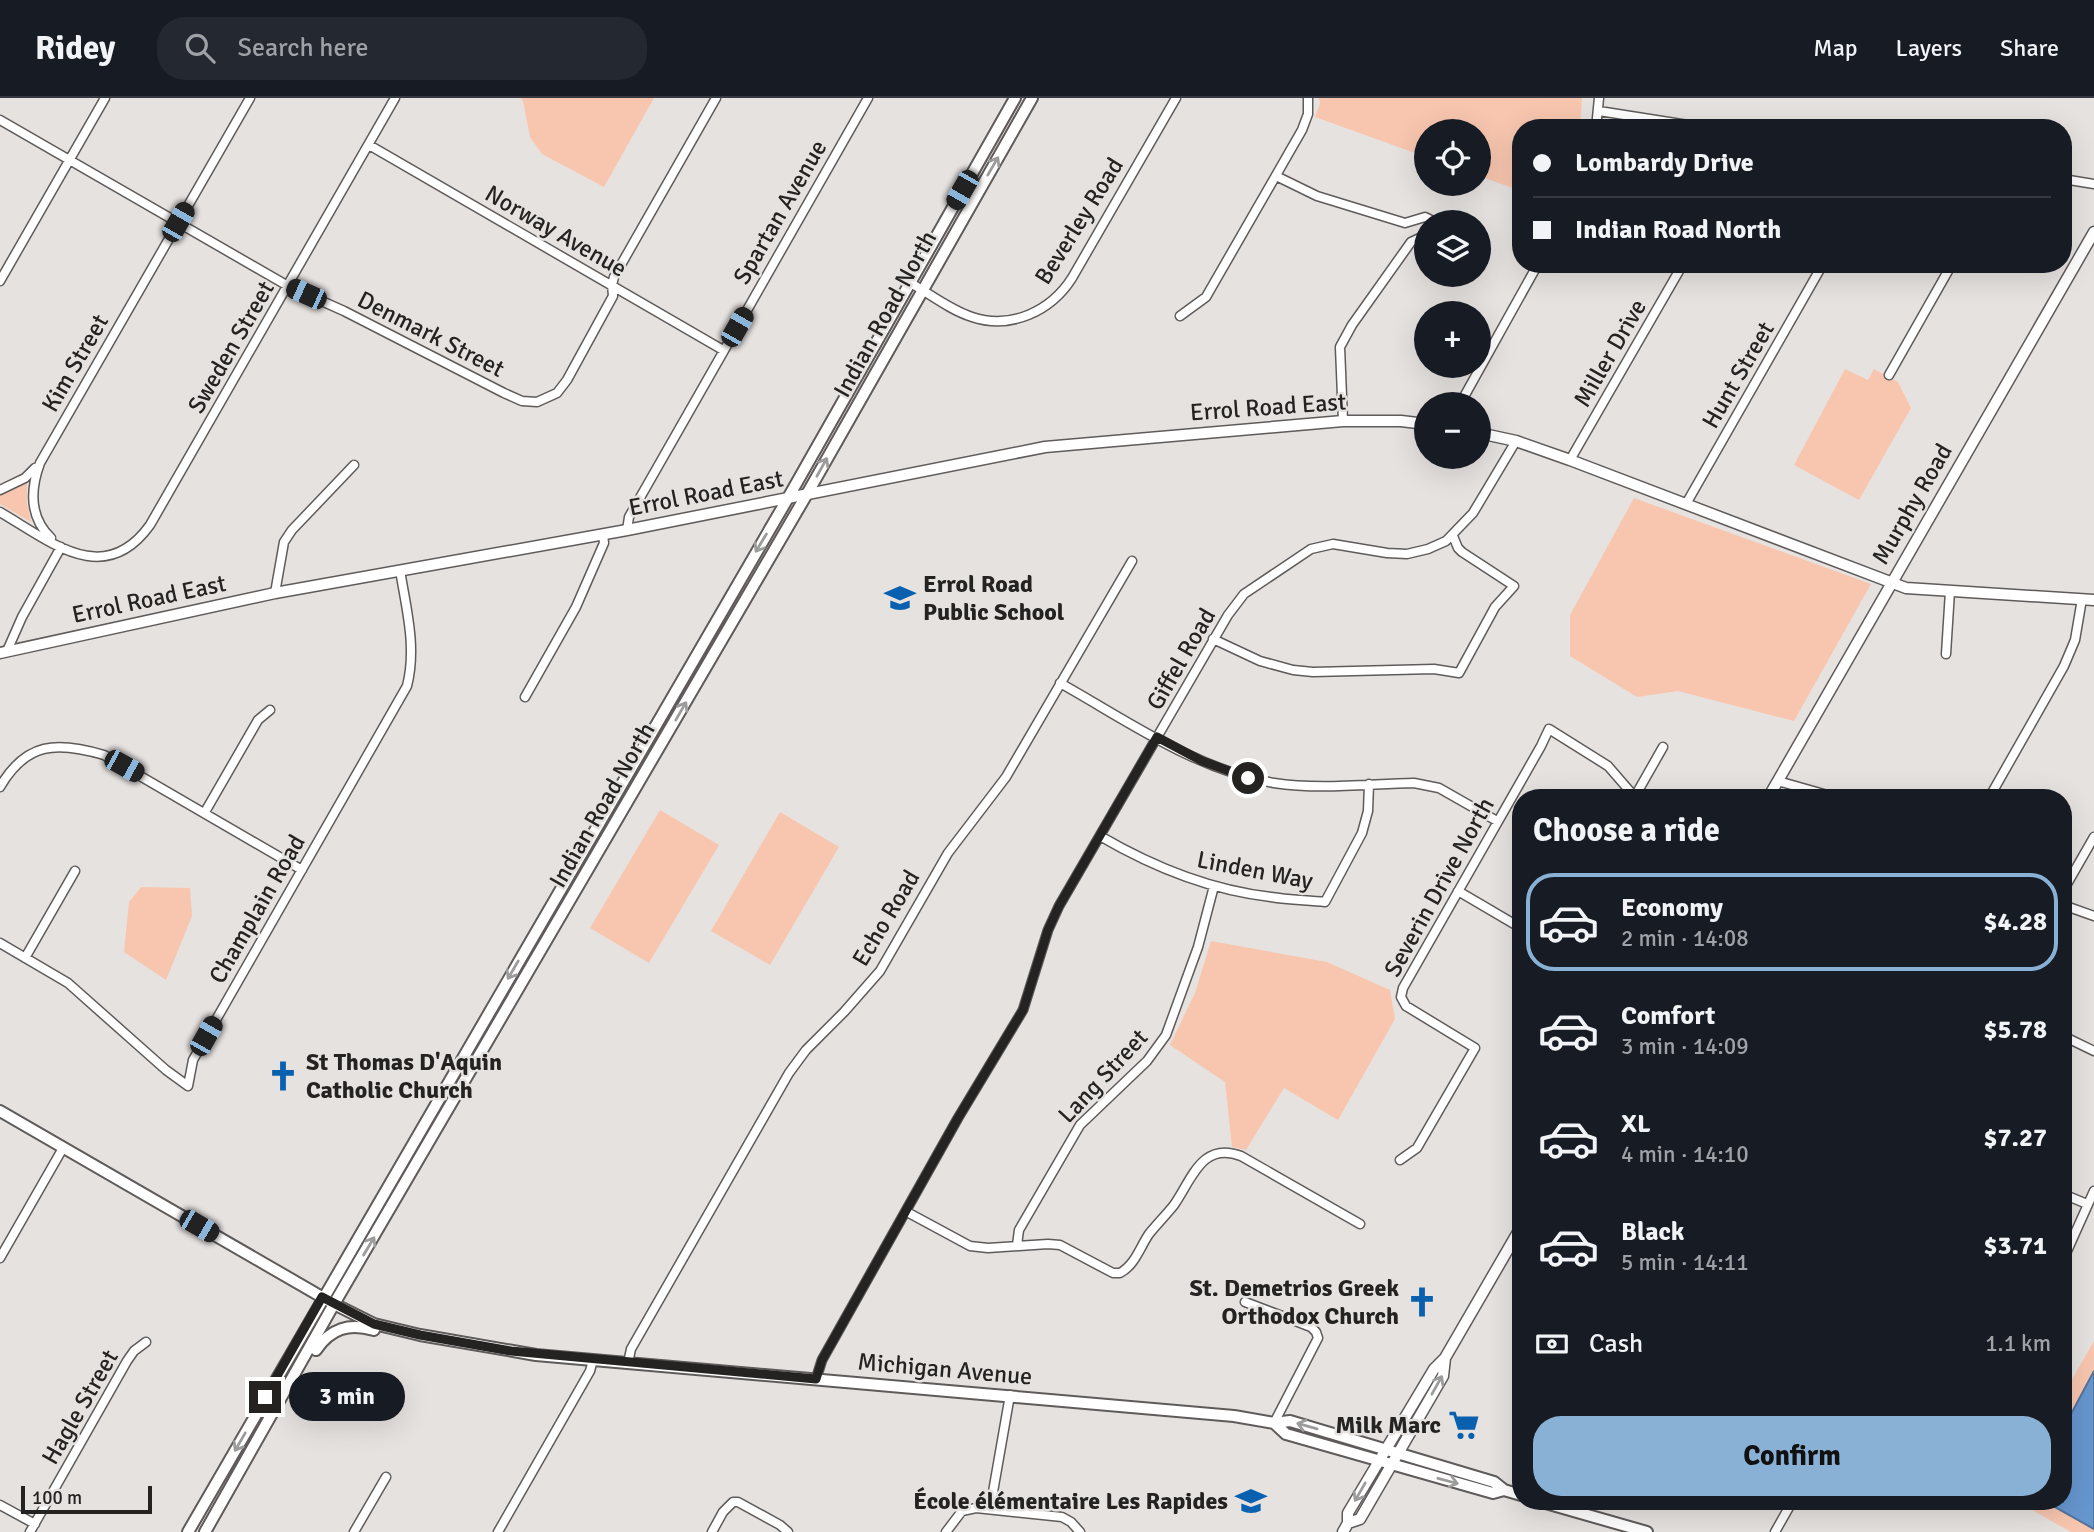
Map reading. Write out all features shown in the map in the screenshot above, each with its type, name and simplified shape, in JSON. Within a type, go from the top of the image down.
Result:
[{"type":"main road","name":"Indian Road North","points":[[188,1532],[788,498],[1015,98]]},
{"type":"main road","name":"Indian Road North","points":[[205,1532],[334,1304],[807,494],[1032,98]]},
{"type":"main road","name":"Michigan Avenue","points":[[0,1111],[368,1322],[420,1335],[536,1355],[1010,1395],[1234,1416],[1274,1423],[1290,1421],[1494,1482],[1512,1492]]},
{"type":"main road","points":[[294,1377],[327,1336],[345,1327],[359,1327],[397,1336],[420,1335]]},
{"type":"main road","name":"Michigan Avenue","points":[[1274,1423],[1286,1434],[1391,1466],[1493,1493],[1504,1490]]},
{"type":"main road","points":[[1570,1510],[1647,1532]]},
{"type":"street","points":[[0,281],[105,98]]},
{"type":"street","name":"Kim Street","points":[[61,547],[42,528],[33,505],[34,480],[40,463],[250,98]]},
{"type":"street","name":"Sweden Street","points":[[0,512],[79,555],[97,558],[120,552],[136,543],[395,98]]},
{"type":"street","points":[[612,285],[614,277],[716,98]]},
{"type":"street","name":"Spartan Avenue","points":[[627,530],[629,517],[868,98]]},
{"type":"street","name":"Beverley Road","points":[[909,282],[964,314],[988,321],[1023,317],[1054,301],[1072,278],[1176,98]]},
{"type":"street","points":[[1180,316],[1206,297],[1303,130],[1308,114],[1308,98]]},
{"type":"street","points":[[1598,119],[1599,98]]},
{"type":"street","points":[[1599,111],[1650,119]]},
{"type":"street","name":"Denmark Street","points":[[0,120],[288,286],[344,311],[522,401],[537,402],[557,393],[614,296],[612,285]]},
{"type":"street","name":"Norway Avenue","points":[[369,145],[723,350]]},
{"type":"street","points":[[1276,176],[1317,196],[1405,223],[1414,220]]},
{"type":"street","points":[[2072,180],[2094,184]]},
{"type":"street","name":"Murphy Road","points":[[2072,270],[2094,232]]},
{"type":"street","points":[[1343,421],[1339,368],[1343,342],[1414,241]]},
{"type":"street","points":[[1467,392],[1533,273]]},
{"type":"street","name":"Miller Drive","points":[[1570,460],[1678,273]]},
{"type":"street","name":"Hunt Street","points":[[1686,504],[1818,273]]},
{"type":"street","points":[[1889,375],[1947,273]]},
{"type":"street","name":"Murphy Road","points":[[1773,789],[2070,273]]},
{"type":"street","name":"Errol Road East","points":[[4,652],[275,593],[603,535],[1045,447],[1343,421],[1414,423]]},
{"type":"street","points":[[1491,436],[1516,441],[1570,460],[1906,588],[2094,600]]},
{"type":"street","name":"Giffel Road","points":[[816,1379],[822,1360],[958,1118],[1023,1010],[1048,930],[1059,906],[1213,639],[1244,594],[1311,549],[1333,544],[1407,554],[1428,549],[1453,536],[1473,513],[1516,441]]},
{"type":"street","points":[[0,490],[25,478],[40,463]]},
{"type":"street","points":[[275,593],[284,542],[292,530],[354,465]]},
{"type":"street","points":[[525,696],[576,607],[604,543],[603,535]]},
{"type":"street","points":[[1213,639],[1260,661],[1293,670],[1313,672],[1434,669],[1459,673],[1495,607],[1514,586],[1462,552],[1453,536]]},
{"type":"street","points":[[4,652],[61,547]]},
{"type":"street","name":"Echo Road","points":[[628,1363],[631,1349],[789,1073],[806,1050],[880,971],[948,853],[1006,776],[1132,561]]},
{"type":"street","name":"Champlain Road","points":[[0,943],[68,983],[166,1070],[188,1086],[193,1060],[407,686],[411,643],[400,570]]},
{"type":"street","points":[[1946,654],[1950,591]]},
{"type":"street","points":[[1994,789],[2064,666],[2075,640],[2082,599]]},
{"type":"street","points":[[1060,683],[1202,761],[1248,778],[1298,786],[1413,783],[1431,786],[1497,821]]},
{"type":"street","points":[[205,812],[258,720],[271,710]]},
{"type":"street","name":"Severin Drive North","points":[[1516,789],[1549,729],[1602,761],[1627,789]]},
{"type":"street","points":[[0,787],[18,761],[31,753],[67,747],[104,755],[302,870]]},
{"type":"street","points":[[1639,789],[1663,747]]},
{"type":"street","points":[[1778,780],[1808,789]]},
{"type":"street","name":"Linden Way","points":[[1100,836],[1156,866],[1214,886],[1272,897],[1325,902],[1358,845],[1368,811],[1369,784]]},
{"type":"street","name":"Severin Drive North","points":[[1400,1160],[1417,1147],[1475,1048],[1410,1009],[1401,998],[1406,981],[1512,795]]},
{"type":"street","points":[[2072,875],[2094,837]]},
{"type":"street","points":[[25,958],[75,871]]},
{"type":"street","name":"Lang Street","points":[[1017,1245],[1019,1230],[1080,1125],[1147,1060],[1166,1035],[1198,947],[1214,886]]},
{"type":"street","points":[[1458,891],[1512,923]]},
{"type":"street","points":[[2072,908],[2094,916]]},
{"type":"street","points":[[2072,1040],[2094,1051]]},
{"type":"street","points":[[0,1258],[3,1246],[63,1147]]},
{"type":"street","points":[[907,1212],[970,1246],[988,1248],[1060,1245],[1114,1273],[1120,1273],[1130,1265],[1203,1161],[1213,1154],[1224,1152],[1241,1156],[1360,1224]]},
{"type":"street","points":[[2072,1239],[2094,1191]]},
{"type":"street","points":[[2072,1198],[2087,1204]]},
{"type":"street","points":[[1345,1527],[1348,1513],[1386,1448],[1434,1369],[1446,1358],[1512,1243]]},
{"type":"street","points":[[1245,1302],[1311,1327],[1318,1338],[1274,1423]]},
{"type":"street","name":"Hagle Street","points":[[32,1528],[127,1361],[134,1351],[146,1342]]},
{"type":"street","points":[[1345,1527],[1360,1519],[1443,1376],[1446,1358]]},
{"type":"street","points":[[498,1532],[590,1371],[593,1360]]},
{"type":"street","points":[[990,1509],[1010,1395]]},
{"type":"street","points":[[354,1532],[386,1477]]},
{"type":"street","points":[[712,1532],[733,1503],[743,1504],[788,1532]]},
{"type":"street","points":[[0,1505],[32,1528]]},
{"type":"street","points":[[947,1532],[962,1511],[976,1508],[1062,1517],[1080,1532]]},
{"type":"street","points":[[1775,1532],[1787,1510]]},
{"type":"shaded area","points":[[521,98],[654,98],[604,187],[542,154],[530,137]]},
{"type":"shaded area","points":[[1319,98],[1582,98],[1581,119],[1512,119],[1512,188],[1491,180],[1491,119],[1414,119],[1414,153],[1315,117]]},
{"type":"shaded area","points":[[1845,369],[1868,380],[1874,369],[1898,382],[1911,408],[1859,500],[1794,465]]},
{"type":"shaded area","points":[[27,482],[31,522],[0,504],[0,494]]},
{"type":"shaded area","points":[[1634,498],[1871,584],[1794,721],[1678,691],[1637,697],[1570,656],[1570,615]]},
{"type":"shaded area","points":[[660,810],[719,845],[649,963],[590,928]]},
{"type":"shaded area","points":[[780,812],[839,847],[770,965],[711,931]]},
{"type":"shaded area","points":[[141,887],[190,888],[192,916],[166,980],[124,952],[129,902]]},
{"type":"shaded area","points":[[1211,941],[1327,962],[1390,990],[1395,1019],[1338,1120],[1284,1088],[1246,1150],[1232,1147],[1225,1082],[1170,1045],[1195,993]]},
{"type":"shaded area","points":[[2094,1341],[2094,1532],[2071,1532],[2032,1510],[2072,1510],[2072,1379]]},
{"type":"water","points":[[2094,1371],[2094,1529],[2060,1510],[2072,1510],[2072,1412]]},
{"type":"place","name":"Errol Road Public School","points":[[900,598]]},
{"type":"place","name":"St Thomas D'Aquin Catholic Church","points":[[283,1076]]},
{"type":"place","name":"St. Demetrios Greek Orthodox Church","points":[[1422,1302]]},
{"type":"place","name":"Milk Marc","points":[[1464,1425]]},
{"type":"place","name":"École élémentaire Les Rapides","points":[[1251,1501]]},
{"type":"route","points":[[265,1397],[322,1297],[374,1324],[511,1351],[816,1379],[822,1360],[958,1118],[1023,1010],[1048,930],[1059,906],[1157,737],[1186,754],[1248,778]]}]
